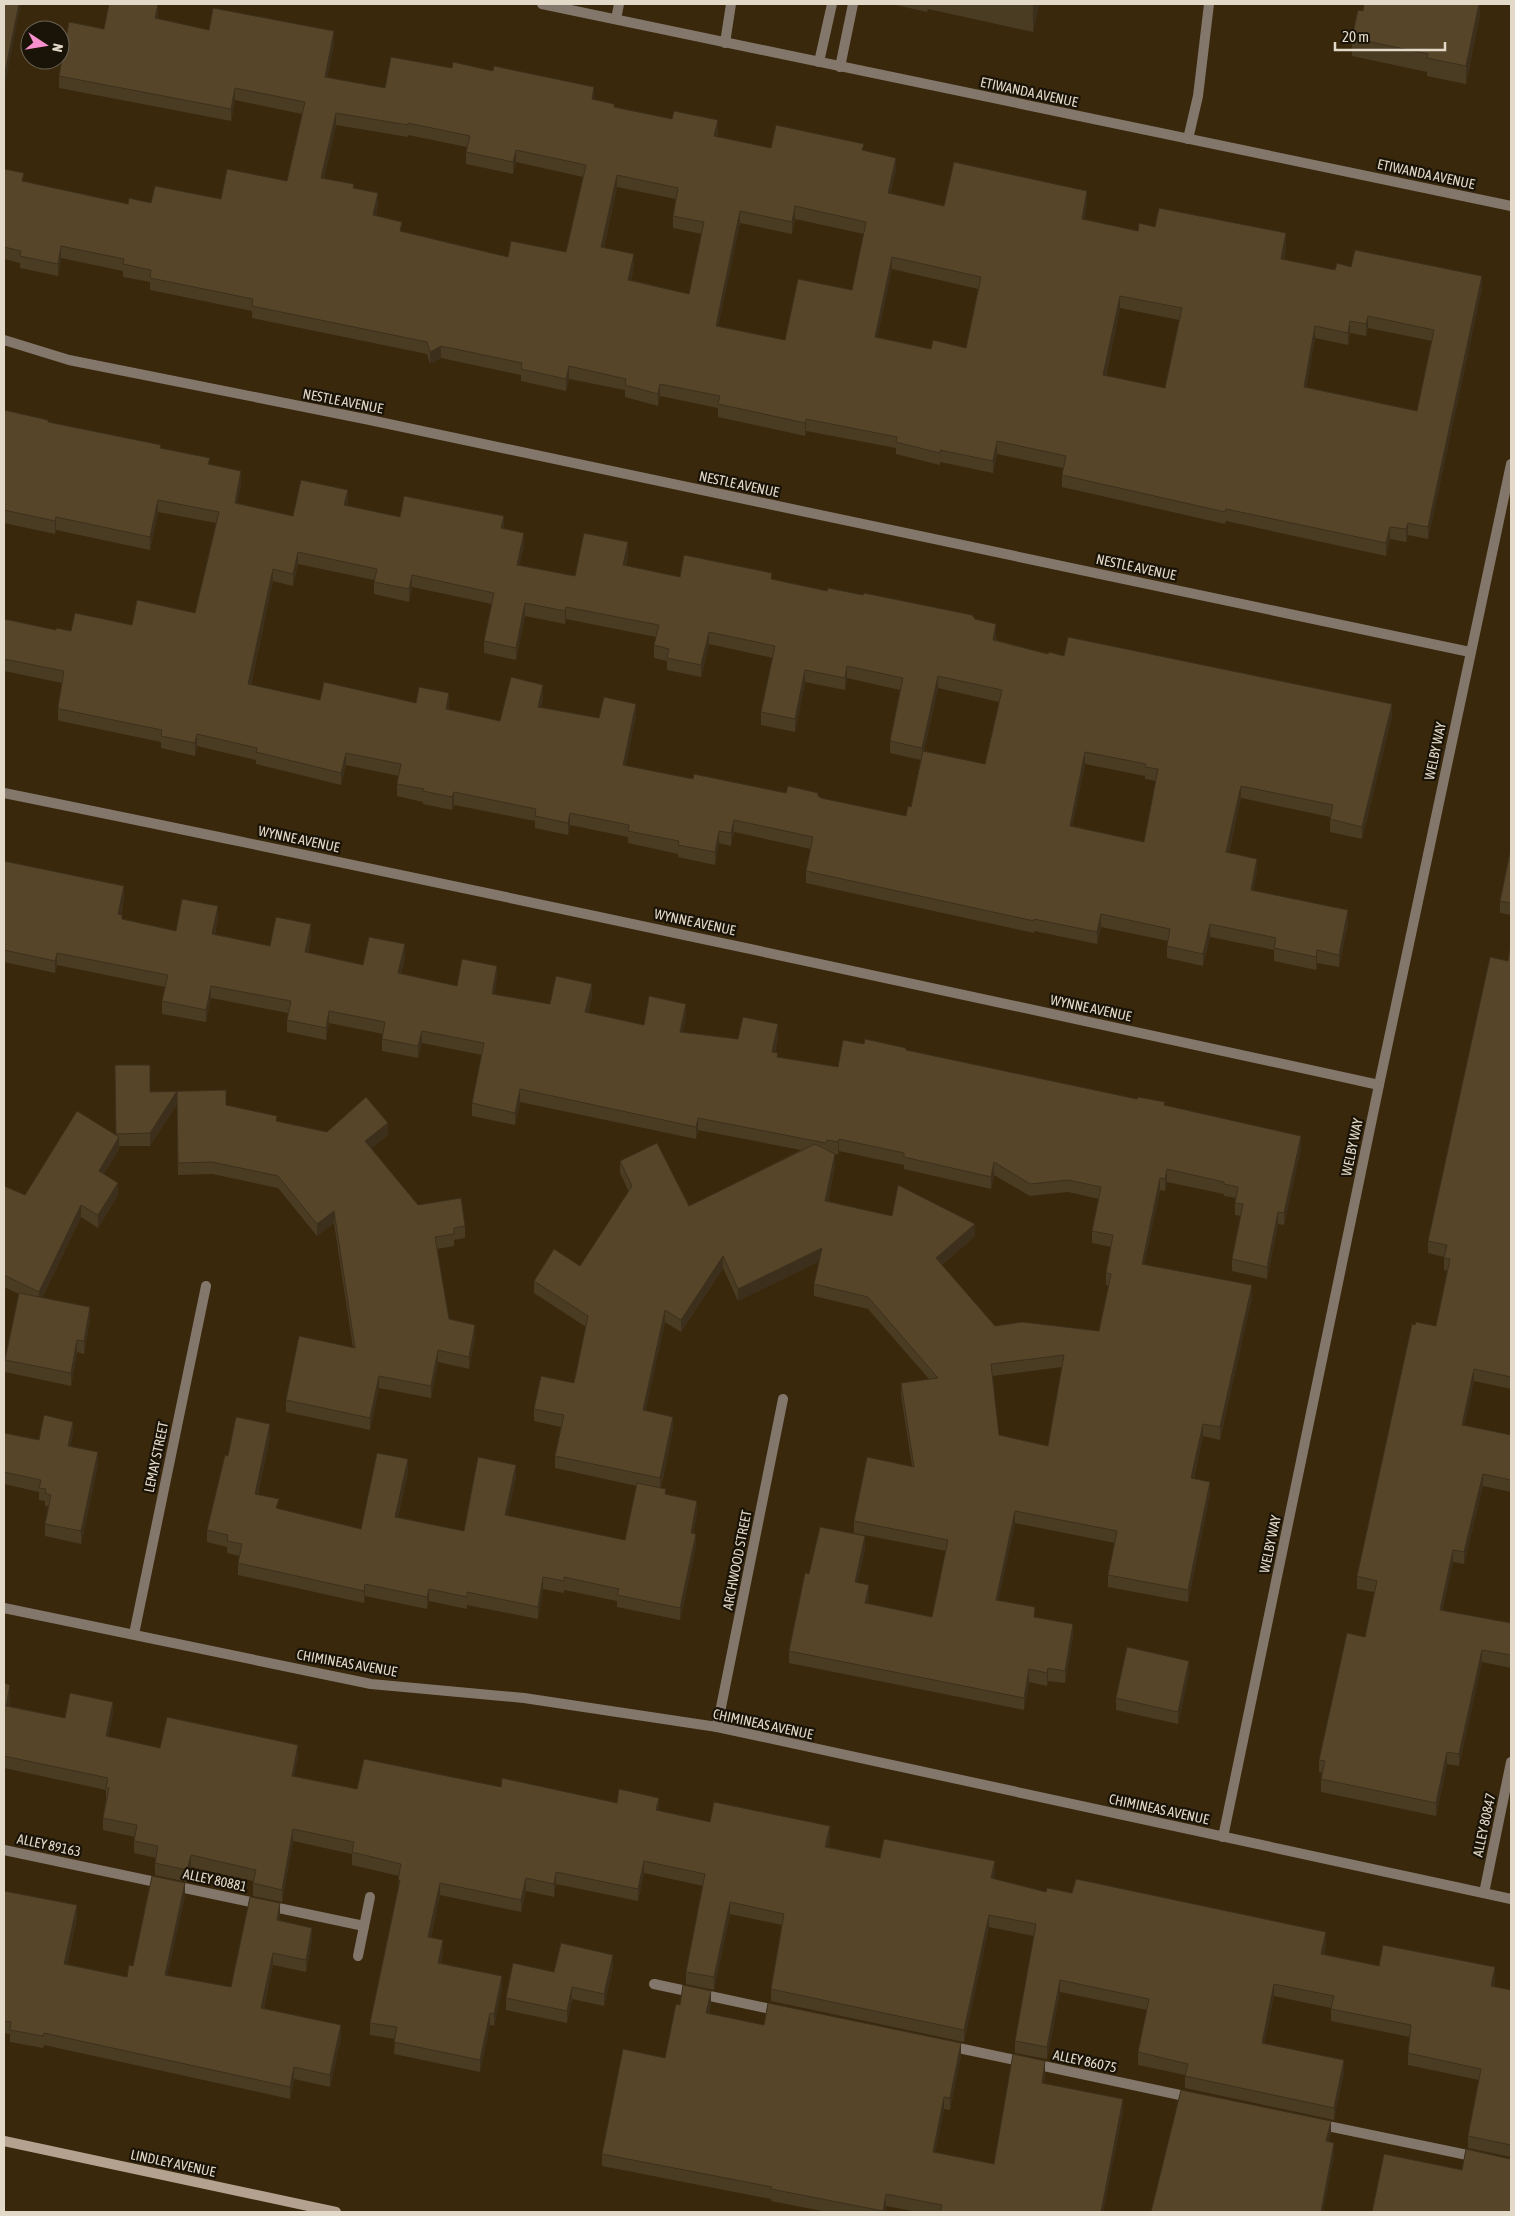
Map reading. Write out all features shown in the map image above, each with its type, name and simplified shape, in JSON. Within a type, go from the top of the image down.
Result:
[{"type":"main road","name":"LINDLEY AVENUE","points":[[4,2141],[336,2212]]},
{"type":"street","name":"ETIWANDA AVENUE","points":[[542,4],[1511,206]]},
{"type":"street","points":[[616,20],[620,4]]},
{"type":"street","points":[[725,43],[731,4]]},
{"type":"street","points":[[819,62],[832,4]]},
{"type":"street","points":[[840,66],[853,4]]},
{"type":"street","points":[[1188,139],[1198,96],[1209,4]]},
{"type":"street","name":"NESTLE AVENUE","points":[[4,340],[69,360],[375,421],[1470,652]]},
{"type":"street","name":"WELBY WAY","points":[[1224,1836],[1379,1085],[1511,464]]},
{"type":"street","name":"WYNNE AVENUE","points":[[4,793],[302,853],[774,953],[1379,1085]]},
{"type":"street","name":"LEMAY STREET","points":[[134,1634],[206,1286]]},
{"type":"street","name":"ARCHWOOD STREET","points":[[717,1727],[783,1399]]},
{"type":"street","name":"CHIMINEAS AVENUE","points":[[4,1608],[371,1684],[524,1698],[717,1727],[1511,1899]]},
{"type":"street","name":"ALLEY 80847","points":[[1484,1893],[1511,1762]]},
{"type":"street","name":"ALLEY 89163","points":[[4,1850],[88,1868]]},
{"type":"street","name":"ALLEY 80881","points":[[88,1868],[364,1926]]},
{"type":"street","points":[[358,1956],[370,1897]]},
{"type":"street","points":[[654,1984],[790,2013]]},
{"type":"street","name":"ALLEY 86075","points":[[936,2043],[1209,2101]]},
{"type":"street","points":[[1307,2121],[1492,2160]]},
{"type":"building","points":[[4,4],[19,4],[4,77]]},
{"type":"building","points":[[109,4],[158,4],[155,18],[209,30],[213,8],[334,31],[325,77],[385,88],[391,57],[452,68],[453,62],[493,71],[494,66],[594,87],[592,99],[614,104],[614,107],[672,119],[674,111],[718,120],[714,136],[771,148],[776,125],[864,144],[862,150],[896,158],[888,193],[944,206],[954,162],[1087,191],[1082,219],[1138,231],[1139,223],[1155,227],[1159,208],[1286,233],[1281,259],[1335,270],[1337,263],[1351,267],[1355,250],[1482,276],[1428,527],[1408,523],[1406,529],[1390,527],[1386,543],[1226,509],[1225,512],[1062,475],[1066,456],[997,441],[993,461],[940,450],[940,453],[896,442],[897,437],[806,419],[805,423],[718,404],[720,396],[660,384],[658,394],[625,385],[626,379],[569,366],[566,379],[521,369],[522,363],[441,346],[430,352],[427,342],[252,306],[253,299],[150,278],[151,270],[123,264],[124,259],[61,246],[58,264],[20,256],[21,251],[4,247],[4,169],[24,173],[22,181],[128,204],[129,198],[151,203],[155,186],[221,199],[227,169],[287,181],[305,102],[235,88],[231,109],[59,76],[60,70],[70,70],[70,22],[104,29]],"holes":[[[336,113],[408,125],[408,123],[470,136],[466,152],[513,162],[516,150],[586,165],[566,252],[511,241],[508,257],[400,231],[402,222],[373,215],[378,193],[353,188],[354,184],[321,178]],[[617,175],[678,188],[673,216],[704,222],[689,294],[628,280],[634,254],[601,247]],[[795,206],[866,222],[852,290],[798,279],[785,340],[716,326],[740,211],[792,222]],[[892,257],[981,277],[966,348],[933,340],[931,349],[875,337]],[[1120,296],[1182,308],[1165,388],[1103,375]],[[1368,316],[1434,330],[1417,411],[1304,387],[1315,326],[1348,333],[1350,321],[1366,324]]]},
{"type":"building","points":[[1364,4],[1479,4],[1466,66],[1427,58],[1428,54],[1352,38],[1358,10],[1363,11]]},
{"type":"building","points":[[4,410],[48,420],[48,422],[161,445],[160,448],[210,458],[208,464],[241,471],[235,503],[293,516],[301,480],[348,490],[344,505],[400,517],[404,496],[504,516],[501,528],[524,533],[517,565],[575,576],[584,533],[628,542],[623,565],[680,577],[684,555],[772,573],[771,579],[827,591],[828,588],[863,595],[864,593],[972,615],[975,619],[996,624],[993,640],[1048,654],[1049,652],[1064,656],[1068,637],[1392,704],[1362,827],[1330,819],[1333,805],[1241,786],[1226,852],[1257,859],[1251,890],[1348,910],[1339,955],[1317,950],[1316,957],[1274,948],[1276,938],[1210,924],[1203,954],[1167,946],[1170,929],[1101,914],[1097,932],[1034,919],[1034,921],[806,871],[813,837],[734,820],[731,833],[719,831],[715,852],[678,845],[679,841],[628,831],[629,825],[570,813],[568,823],[535,816],[536,809],[454,792],[452,797],[397,784],[401,764],[346,753],[341,773],[256,752],[257,748],[197,734],[195,743],[161,736],[162,730],[60,709],[58,707],[64,671],[4,659],[4,619],[56,630],[56,628],[71,631],[75,613],[132,625],[137,600],[195,613],[219,512],[158,500],[150,537],[56,517],[55,521],[4,510]],"holes":[[[298,552],[377,569],[374,582],[409,589],[412,575],[494,593],[484,641],[516,648],[525,603],[565,611],[566,607],[659,625],[654,645],[669,649],[667,658],[701,665],[709,632],[775,646],[761,712],[795,719],[805,670],[845,678],[847,666],[903,678],[890,741],[922,748],[938,676],[1002,690],[985,764],[923,751],[911,807],[908,806],[906,816],[821,798],[818,796],[818,793],[788,786],[786,793],[694,774],[693,779],[623,765],[636,704],[604,697],[599,718],[538,707],[543,685],[511,677],[500,721],[446,709],[449,693],[419,687],[416,703],[324,682],[320,700],[248,684],[273,569],[293,574]],[[1085,752],[1146,764],[1145,767],[1158,769],[1144,842],[1070,826]]]},
{"type":"building","points":[[1511,848],[1511,903],[1500,901]]},
{"type":"building","points":[[4,861],[124,886],[118,914],[122,915],[122,919],[176,931],[182,899],[218,906],[212,934],[270,946],[276,917],[311,924],[305,952],[363,965],[369,937],[405,944],[398,973],[457,986],[462,959],[497,966],[492,994],[550,1004],[556,976],[592,984],[585,1012],[644,1025],[649,996],[686,1004],[680,1032],[738,1039],[743,1017],[778,1024],[772,1052],[778,1053],[777,1057],[838,1067],[843,1040],[864,1044],[865,1039],[906,1048],[906,1050],[1137,1099],[1138,1097],[1165,1102],[1164,1105],[1301,1136],[1284,1213],[1278,1212],[1267,1267],[1232,1259],[1243,1204],[1235,1203],[1238,1187],[1167,1169],[1165,1179],[1160,1178],[1142,1264],[1252,1285],[1220,1427],[1203,1424],[1191,1478],[1210,1482],[1188,1590],[1108,1575],[1117,1531],[1015,1511],[996,1600],[1035,1607],[1034,1617],[1073,1624],[1065,1671],[1048,1668],[1047,1673],[1029,1669],[1024,1698],[789,1651],[805,1573],[809,1574],[820,1527],[865,1536],[855,1582],[869,1585],[865,1603],[932,1617],[948,1540],[854,1521],[867,1457],[914,1467],[901,1383],[938,1378],[868,1297],[814,1284],[822,1248],[738,1289],[723,1256],[681,1320],[665,1310],[643,1410],[673,1417],[660,1478],[555,1456],[564,1415],[534,1409],[541,1376],[574,1383],[588,1316],[534,1281],[554,1249],[580,1266],[632,1186],[620,1161],[657,1143],[689,1206],[815,1144],[835,1154],[825,1201],[892,1216],[898,1185],[975,1224],[936,1258],[995,1326],[1022,1322],[1099,1331],[1111,1274],[1106,1273],[1113,1235],[1092,1231],[1101,1187],[1068,1180],[1030,1184],[994,1162],[991,1177],[904,1157],[904,1153],[839,1139],[838,1142],[827,1140],[826,1143],[698,1118],[696,1127],[520,1089],[515,1113],[472,1103],[484,1043],[422,1031],[418,1046],[382,1039],[385,1022],[329,1011],[326,1028],[287,1020],[291,1001],[211,986],[206,1010],[162,1001],[168,975],[57,953],[55,961],[4,950]],"holes":[[[1064,1355],[1048,1446],[999,1435],[991,1364]]]},
{"type":"building","points":[[1511,944],[1511,1377],[1474,1369],[1462,1425],[1511,1435],[1511,1480],[1483,1474],[1464,1552],[1453,1550],[1440,1610],[1511,1623],[1511,1655],[1482,1650],[1459,1754],[1447,1752],[1436,1803],[1321,1779],[1325,1761],[1319,1760],[1347,1633],[1365,1637],[1377,1581],[1357,1576],[1412,1324],[1415,1325],[1416,1322],[1436,1326],[1450,1259],[1444,1258],[1447,1245],[1428,1241],[1490,957],[1508,961]]},
{"type":"building","points":[[115,1065],[150,1065],[150,1092],[177,1091],[150,1133],[116,1134]]},
{"type":"building","points":[[226,1090],[226,1105],[277,1116],[276,1121],[327,1132],[366,1097],[388,1123],[365,1141],[418,1205],[461,1198],[465,1226],[454,1228],[454,1234],[435,1237],[449,1319],[475,1325],[469,1357],[438,1350],[431,1386],[379,1376],[370,1418],[286,1400],[299,1336],[355,1348],[334,1211],[317,1224],[278,1176],[212,1162],[178,1163],[177,1091]]},
{"type":"building","points":[[77,1111],[119,1137],[99,1171],[118,1183],[98,1215],[81,1205],[39,1292],[4,1275],[4,1186],[25,1195]]},
{"type":"building","points":[[19,1293],[90,1307],[84,1341],[77,1340],[71,1373],[5,1360]]},
{"type":"building","points":[[44,1415],[73,1422],[68,1446],[98,1452],[81,1531],[45,1524],[51,1495],[45,1493],[46,1489],[39,1488],[41,1480],[4,1472],[4,1433],[39,1440]]},
{"type":"building","points":[[236,1417],[270,1424],[255,1494],[279,1499],[276,1508],[361,1529],[377,1453],[408,1459],[395,1517],[464,1531],[478,1457],[516,1465],[505,1515],[625,1540],[637,1483],[666,1489],[665,1494],[697,1501],[691,1533],[696,1534],[680,1608],[617,1595],[619,1589],[564,1577],[564,1581],[543,1577],[538,1607],[467,1592],[467,1597],[429,1589],[427,1597],[365,1584],[364,1591],[238,1563],[242,1544],[227,1541],[228,1535],[207,1530],[225,1455],[228,1456]]},
{"type":"building","points":[[1127,1647],[1189,1661],[1178,1712],[1116,1698]]},
{"type":"building","points":[[4,1683],[10,1685],[6,1706],[65,1718],[70,1693],[113,1702],[106,1736],[160,1748],[167,1717],[298,1745],[292,1776],[357,1789],[364,1759],[501,1787],[502,1778],[617,1803],[619,1789],[659,1798],[656,1810],[710,1822],[714,1802],[830,1826],[825,1847],[880,1858],[884,1839],[995,1861],[991,1878],[1046,1892],[1047,1888],[1072,1893],[1076,1879],[1326,1932],[1321,1954],[1379,1966],[1383,1945],[1495,1967],[1491,1986],[1511,1990],[1511,2145],[1468,2136],[1481,2069],[1408,2053],[1411,2025],[1331,2009],[1334,1996],[1274,1984],[1262,2043],[1344,2060],[1334,2108],[1185,2076],[1188,2064],[1138,2052],[1149,1999],[1060,1980],[1047,2047],[1015,2041],[1036,1924],[989,1915],[964,2030],[771,1989],[784,1914],[730,1902],[714,1977],[686,1972],[705,1874],[644,1861],[638,1889],[556,1872],[554,1884],[526,1878],[521,1900],[440,1883],[428,1937],[443,1940],[438,1963],[502,1976],[494,2014],[490,2013],[480,2060],[394,2042],[397,2027],[370,2023],[400,1880],[398,1880],[401,1864],[352,1852],[354,1842],[293,1829],[282,1890],[253,1883],[256,1870],[191,1855],[187,1870],[155,1863],[158,1846],[134,1841],[137,1825],[103,1818],[109,1788],[106,1788],[108,1778],[4,1756]]},
{"type":"building","points":[[152,1876],[185,1883],[165,1975],[231,1987],[250,1897],[280,1903],[277,1920],[312,1928],[306,1960],[273,1953],[261,2008],[341,2025],[330,2075],[294,2067],[290,2087],[44,2033],[43,2036],[10,2030],[11,2022],[4,2021],[4,1891],[77,1905],[64,1964],[127,1977],[129,1965],[133,1966]]},
{"type":"building","points":[[561,1943],[613,1955],[604,1994],[572,1987],[567,2011],[506,1998],[513,1963],[554,1972]]},
{"type":"building","points":[[683,1985],[711,1991],[706,2013],[764,2025],[768,2003],[961,2043],[950,2098],[944,2097],[933,2152],[994,2164],[1013,2054],[1045,2061],[1042,2083],[1123,2099],[1101,2212],[940,2212],[942,2205],[886,2194],[883,2211],[602,2154],[623,2049],[665,2058],[676,2004],[680,2005]]},
{"type":"building","points":[[1181,2090],[1331,2121],[1326,2141],[1334,2143],[1321,2212],[1151,2212]]},
{"type":"building","points":[[1466,2149],[1511,2158],[1511,2212],[1372,2212],[1384,2154],[1462,2170]]}]
